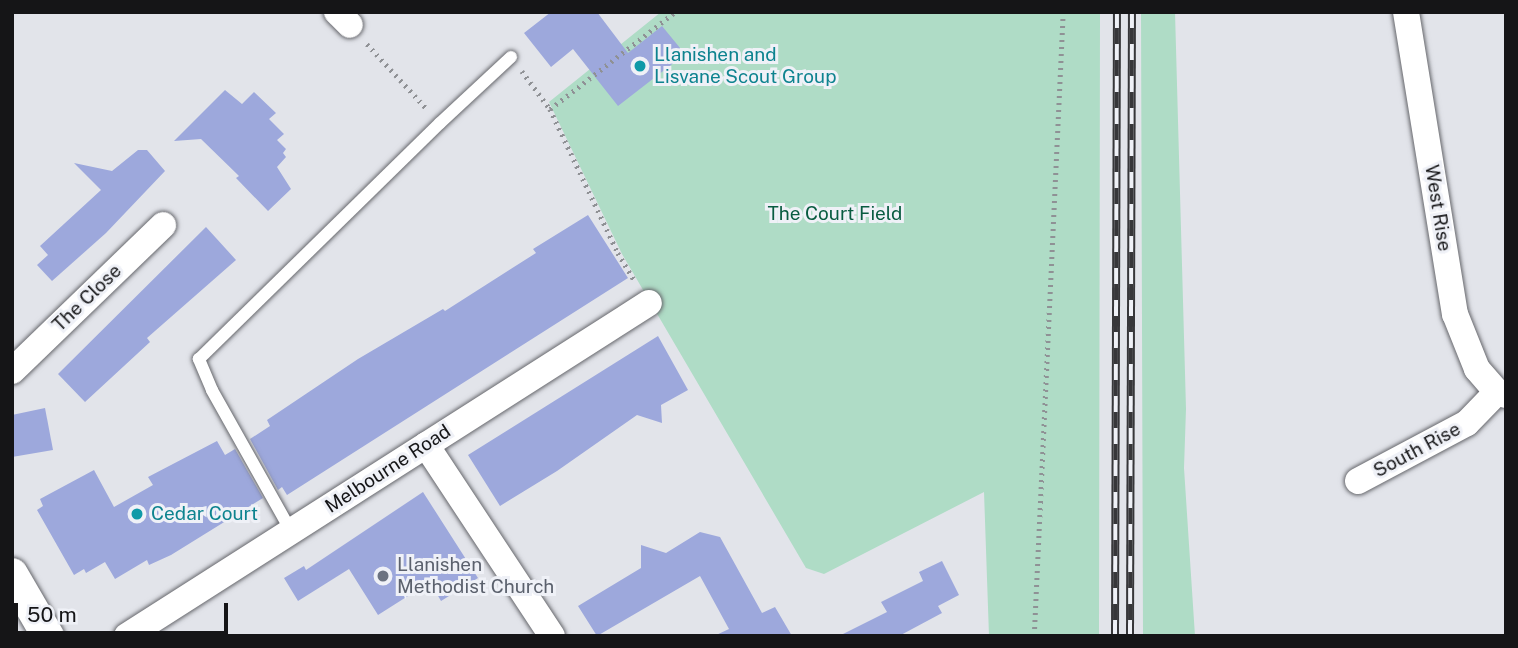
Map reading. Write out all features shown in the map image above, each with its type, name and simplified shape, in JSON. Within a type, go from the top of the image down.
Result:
[{"type":"street","name":"West Rise","points":[[1406,12],[1455,314],[1477,369],[1501,394]]},
{"type":"street","name":"The Close","points":[[12,371],[163,225]]},
{"type":"street","name":"Melbourne Road","points":[[127,636],[649,303]]},
{"type":"street","name":"South Rise","points":[[1358,481],[1467,423],[1501,394]]},
{"type":"street","points":[[426,445],[552,636]]},
{"type":"street","points":[[12,574],[48,636]]},
{"type":"lane","points":[[291,531],[212,390],[199,359],[511,57]]},
{"type":"path","points":[[550,109],[675,12]]},
{"type":"path","points":[[1034,636],[1063,12]]},
{"type":"path","points":[[344,19],[440,123]]},
{"type":"path","points":[[511,57],[550,109],[618,253],[649,303]]},
{"type":"green space","name":"The Court Field","points":[[661,12],[1100,12],[1099,636],[989,636],[984,492],[824,574],[806,568],[622,254],[549,102]]},
{"type":"green space","points":[[1141,12],[1175,12],[1186,409],[1184,468],[1195,636],[1143,636]]},
{"type":"building","points":[[551,12],[597,12],[628,53],[662,26],[685,54],[618,106],[573,49],[551,67],[524,33]]},
{"type":"building","points":[[225,90],[242,104],[254,92],[276,113],[269,119],[284,134],[277,140],[286,149],[283,153],[286,157],[277,167],[291,189],[268,211],[236,178],[239,176],[201,139],[174,141]]},
{"type":"building","points":[[138,150],[147,150],[165,171],[106,233],[52,281],[37,265],[48,255],[40,246],[101,190],[74,163],[112,171]]},
{"type":"building","points":[[588,215],[628,278],[287,495],[282,487],[278,490],[250,439],[270,426],[267,420],[358,359],[443,309],[445,311],[536,253],[533,249]]},
{"type":"building","points":[[206,227],[236,260],[147,338],[150,342],[85,402],[58,374]]},
{"type":"building","points":[[658,336],[688,390],[661,405],[662,423],[637,415],[557,471],[500,506],[468,455]]},
{"type":"building","points":[[45,408],[53,450],[12,457],[12,415]]},
{"type":"building","name":"Cedar Court","points":[[217,441],[225,455],[235,449],[263,498],[171,555],[149,565],[147,560],[115,579],[105,562],[86,573],[84,569],[74,575],[37,510],[43,506],[40,499],[94,470],[114,507],[153,485],[148,477]]},
{"type":"building","points":[[423,492],[478,578],[441,601],[430,582],[378,615],[349,569],[298,601],[284,578],[304,566],[306,570]]},
{"type":"building","points":[[700,532],[720,537],[762,613],[775,607],[792,636],[714,636],[729,629],[700,576],[597,636],[578,606],[641,568],[641,545],[666,553]]},
{"type":"building","points":[[942,561],[959,595],[938,606],[942,613],[899,636],[839,636],[887,612],[881,602],[923,581],[919,572]]},
{"type":"railway","points":[[1115,636],[1117,12]]},
{"type":"railway","points":[[1130,636],[1132,12]]},
{"type":"place","name":"Llanishen and Lisvane Scout Group","points":[[640,66]]},
{"type":"place","name":"Cedar Court","points":[[137,514]]},
{"type":"place","name":"Llanishen Methodist Church","points":[[383,576]]}]
